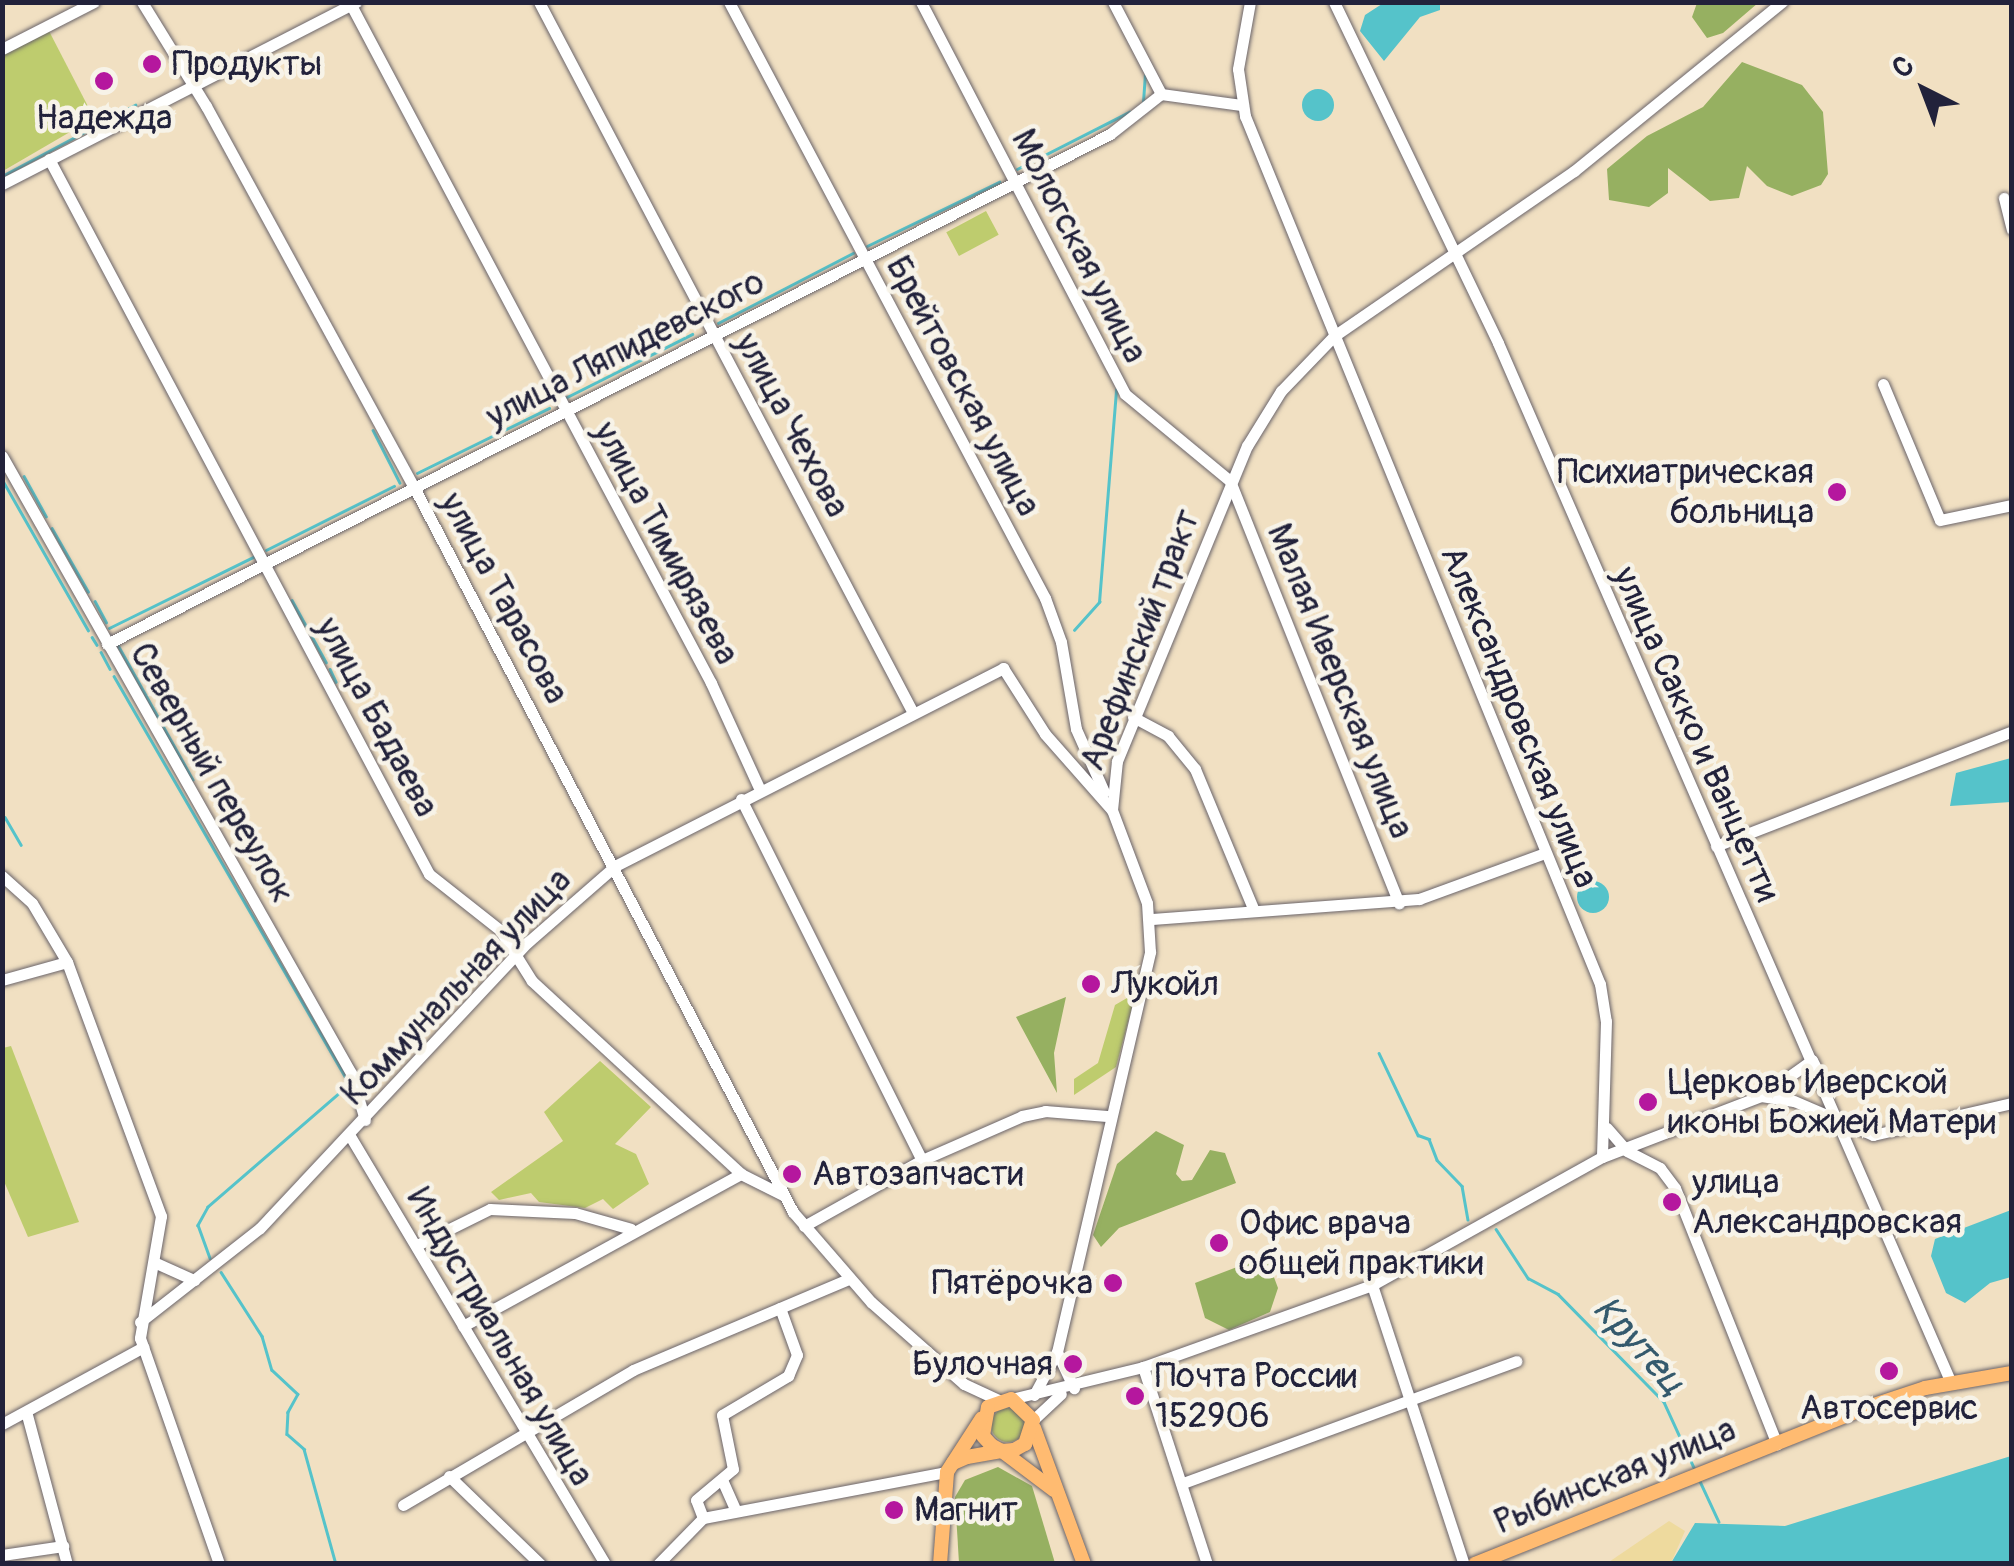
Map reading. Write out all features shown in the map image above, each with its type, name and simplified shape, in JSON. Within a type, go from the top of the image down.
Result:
[{"type":"main road","name":"Рыбинская улица","points":[[1475,1564],[1776,1444],[1950,1382],[2012,1373]]},
{"type":"main road","points":[[940,1564],[950,1468],[984,1415],[1005,1400],[1033,1424],[1084,1564]]},
{"type":"main road","points":[[984,1415],[983,1436],[1054,1490]]},
{"type":"main road","points":[[950,1468],[1002,1450],[1020,1448],[1033,1424]]},
{"type":"street","points":[[2,49],[94,2]]},
{"type":"street","name":"улица Тарасова","points":[[142,2],[193,85],[415,488],[783,1195],[804,1226]]},
{"type":"street","name":"улица Чехова","points":[[539,2],[913,713]]},
{"type":"street","name":"Брейтовская улица","points":[[728,2],[1045,598],[1061,642],[1076,729],[1112,810]]},
{"type":"street","name":"Мологская улица","points":[[921,2],[1125,394],[1230,481]]},
{"type":"street","points":[[1113,2],[1161,94],[1242,105]]},
{"type":"street","points":[[1250,2],[1239,54],[1242,105],[1334,336]]},
{"type":"street","name":"улица Сакко и Ванцетти","points":[[1334,2],[1453,250],[1842,1124]]},
{"type":"street","name":"Арефинский тракт","points":[[1034,1395],[1058,1352],[1107,1116],[1148,966],[1151,919],[1112,810],[1117,761],[1230,481],[1274,402],[1334,336],[1453,250],[1574,172],[1782,2]]},
{"type":"street","points":[[2,184],[354,4]]},
{"type":"street","name":"улица Тимирязева","points":[[354,4],[711,683],[760,790]]},
{"type":"street","name":"улица Ляпидевского","points":[[107,644],[564,408],[1110,134],[1161,94]]},
{"type":"street","name":"улица Бадаева","points":[[49,159],[429,874],[472,904],[516,954],[532,981],[741,1174],[783,1195]]},
{"type":"street","points":[[2004,198],[2012,229]]},
{"type":"street","name":"Александровская улица","points":[[1334,336],[1600,984],[1606,1128],[1602,1157]]},
{"type":"street","points":[[1882,384],[1940,520],[2012,505]]},
{"type":"street","name":"Северный переулок","points":[[2,456],[352,1073],[365,1120]]},
{"type":"street","name":"Малая Иверская улица","points":[[1230,481],[1400,902]]},
{"type":"street","name":"Коммунальная улица","points":[[140,1322],[260,1228],[516,954],[614,866],[1003,668],[1044,734],[1112,810]]},
{"type":"street","points":[[1133,717],[1168,736],[1195,769],[1253,908]]},
{"type":"street","points":[[1716,846],[2012,731]]},
{"type":"street","points":[[742,800],[922,1160]]},
{"type":"street","points":[[1151,919],[1253,908],[1400,902],[1545,854]]},
{"type":"street","points":[[2,876],[32,903],[67,962],[162,1216],[156,1263],[140,1322],[144,1347],[219,1564]]},
{"type":"street","points":[[2,980],[67,962]]},
{"type":"street","points":[[964,1384],[1005,1400],[1074,1388],[1372,1285],[1602,1157],[1627,1151],[1761,1096],[1812,1060]]},
{"type":"street","points":[[1761,1096],[1794,1101],[1873,1135],[2012,1102]]},
{"type":"street","points":[[984,1415],[964,1384],[848,1280],[804,1226],[922,1160],[1045,1111],[1107,1116]]},
{"type":"street","points":[[1842,1124],[1950,1382]]},
{"type":"street","points":[[1606,1128],[1627,1151],[1660,1168],[1675,1188],[1776,1444]]},
{"type":"street","name":"Индустриальная улица","points":[[350,1136],[522,1432],[605,1564]]},
{"type":"street","points":[[463,1326],[631,1229],[741,1174]]},
{"type":"street","points":[[417,1246],[490,1210],[555,1210],[631,1229]]},
{"type":"street","points":[[156,1263],[194,1280]]},
{"type":"street","points":[[403,1505],[633,1370],[848,1280]]},
{"type":"street","points":[[1372,1285],[1464,1564]]},
{"type":"street","points":[[702,1518],[696,1500],[723,1482],[734,1462],[722,1416],[788,1376],[797,1355],[780,1308]]},
{"type":"street","points":[[2,1424],[27,1415],[73,1380],[144,1347]]},
{"type":"street","points":[[1058,1352],[1074,1388]]},
{"type":"street","points":[[1183,1482],[1516,1361]]},
{"type":"street","points":[[1143,1367],[1207,1564]]},
{"type":"street","points":[[1033,1424],[1047,1403],[1074,1388]]},
{"type":"street","points":[[27,1415],[67,1564]]},
{"type":"street","points":[[658,1564],[702,1518],[950,1468]]},
{"type":"street","points":[[449,1476],[540,1564]]},
{"type":"street","points":[[723,1482],[735,1510]]},
{"type":"street","points":[[2,1555],[63,1546]]},
{"type":"green space","points":[[1697,2],[1758,3],[1723,33],[1707,38],[1692,17]]},
{"type":"green space","points":[[49,31],[94,118],[3,171],[3,55]]},
{"type":"green space","points":[[1742,62],[1802,85],[1823,112],[1828,174],[1821,185],[1792,196],[1767,186],[1747,166],[1739,198],[1710,201],[1668,168],[1668,193],[1649,207],[1609,200],[1607,169],[1647,136],[1703,107]]},
{"type":"green space","points":[[986,211],[999,235],[959,256],[946,232]]},
{"type":"green space","points":[[1066,997],[1054,1053],[1057,1093],[1016,1017]]},
{"type":"green space","points":[[1127,998],[1132,1007],[1116,1067],[1074,1095],[1074,1079],[1098,1063],[1115,1005]]},
{"type":"green space","points":[[11,1046],[79,1222],[28,1237],[3,1179],[3,1048]]},
{"type":"green space","points":[[600,1061],[651,1107],[615,1144],[636,1154],[649,1184],[613,1209],[603,1199],[585,1208],[539,1202],[531,1193],[499,1200],[491,1192],[563,1141],[544,1112]]},
{"type":"green space","points":[[1156,1131],[1184,1145],[1176,1174],[1182,1181],[1192,1180],[1210,1150],[1225,1153],[1236,1183],[1119,1228],[1101,1247],[1093,1235],[1117,1164]]},
{"type":"green space","points":[[1266,1256],[1278,1288],[1270,1312],[1229,1330],[1205,1318],[1195,1283]]},
{"type":"green space","points":[[1008,1408],[1020,1413],[1025,1425],[1020,1437],[1008,1442],[996,1437],[991,1425],[996,1413]]},
{"type":"green space","points":[[998,1467],[1032,1486],[1055,1563],[959,1563],[955,1497],[965,1480]]},
{"type":"sand","points":[[1669,1521],[1685,1531],[1671,1563],[1606,1564]]},
{"type":"water","points":[[1385,2],[1440,3],[1440,10],[1420,17],[1384,61],[1360,31],[1365,15]]},
{"type":"water","points":[[1318,89],[1329,94],[1334,105],[1329,116],[1318,121],[1307,116],[1302,105],[1307,94]]},
{"type":"water","points":[[2011,758],[2011,802],[1950,806],[1956,773]]},
{"type":"water","points":[[1593,881],[1604,886],[1609,897],[1604,908],[1593,913],[1582,908],[1577,897],[1582,886]]},
{"type":"water","points":[[2011,1210],[2011,1277],[1990,1283],[1965,1303],[1946,1293],[1931,1256],[1935,1239]]},
{"type":"water","points":[[2011,1456],[2011,1563],[1671,1563],[1695,1523],[1785,1526]]},
{"type":"waterway","points":[[1143,102],[1145,76]]},
{"type":"waterway","points":[[2,176],[135,105]]},
{"type":"waterway","points":[[1017,169],[1129,112]]},
{"type":"waterway","points":[[867,246],[999,182]]},
{"type":"waterway","points":[[718,323],[853,253]]},
{"type":"waterway","points":[[567,397],[692,334]]},
{"type":"waterway","points":[[1074,630],[1099,602],[1116,390]]},
{"type":"waterway","points":[[417,473],[549,408]]},
{"type":"waterway","points":[[373,430],[400,483]]},
{"type":"waterway","points":[[24,476],[46,516]]},
{"type":"waterway","points":[[2,479],[88,630]]},
{"type":"waterway","points":[[266,550],[394,486]]},
{"type":"waterway","points":[[52,528],[88,591]]},
{"type":"waterway","points":[[109,628],[253,557]]},
{"type":"waterway","points":[[292,600],[326,662]]},
{"type":"waterway","points":[[95,601],[106,622]]},
{"type":"waterway","points":[[92,637],[97,645]]},
{"type":"waterway","points":[[118,645],[193,780]]},
{"type":"waterway","points":[[101,652],[110,669]]},
{"type":"waterway","points":[[330,669],[336,682]]},
{"type":"waterway","points":[[114,676],[350,1084],[208,1207],[198,1225],[210,1258]]},
{"type":"waterway","points":[[5,817],[21,845]]},
{"type":"waterway","points":[[1379,1053],[1418,1135],[1429,1139],[1437,1160],[1462,1186],[1468,1219]]},
{"type":"waterway","name":"Крутец","points":[[1496,1229],[1528,1278],[1558,1294],[1664,1402],[1696,1472]]},
{"type":"waterway","points":[[221,1272],[262,1336],[272,1370],[298,1394],[288,1412],[287,1434],[304,1449],[336,1564]]},
{"type":"waterway","name":"Крутец","points":[[1699,1479],[1719,1522]]},
{"type":"place","name":"Продукты","points":[[152,64]]},
{"type":"place","name":"Надежда","points":[[104,81]]},
{"type":"place","name":"Психиатрическая больница","points":[[1837,492]]},
{"type":"place","name":"Лукойл","points":[[1091,984]]},
{"type":"place","name":"Церковь Иверской иконы Божией Матери","points":[[1648,1102]]},
{"type":"place","name":"Автозапчасти","points":[[792,1174]]},
{"type":"place","name":"улица Александровская","points":[[1672,1202]]},
{"type":"place","name":"Офис врача общей практики","points":[[1219,1243]]},
{"type":"place","name":"Пятёрочка","points":[[1113,1283]]},
{"type":"place","name":"Булочная","points":[[1073,1364]]},
{"type":"place","name":"Автосервис","points":[[1889,1371]]},
{"type":"place","name":"Почта России 152906","points":[[1135,1396]]},
{"type":"place","name":"Магнит","points":[[894,1510]]}]
